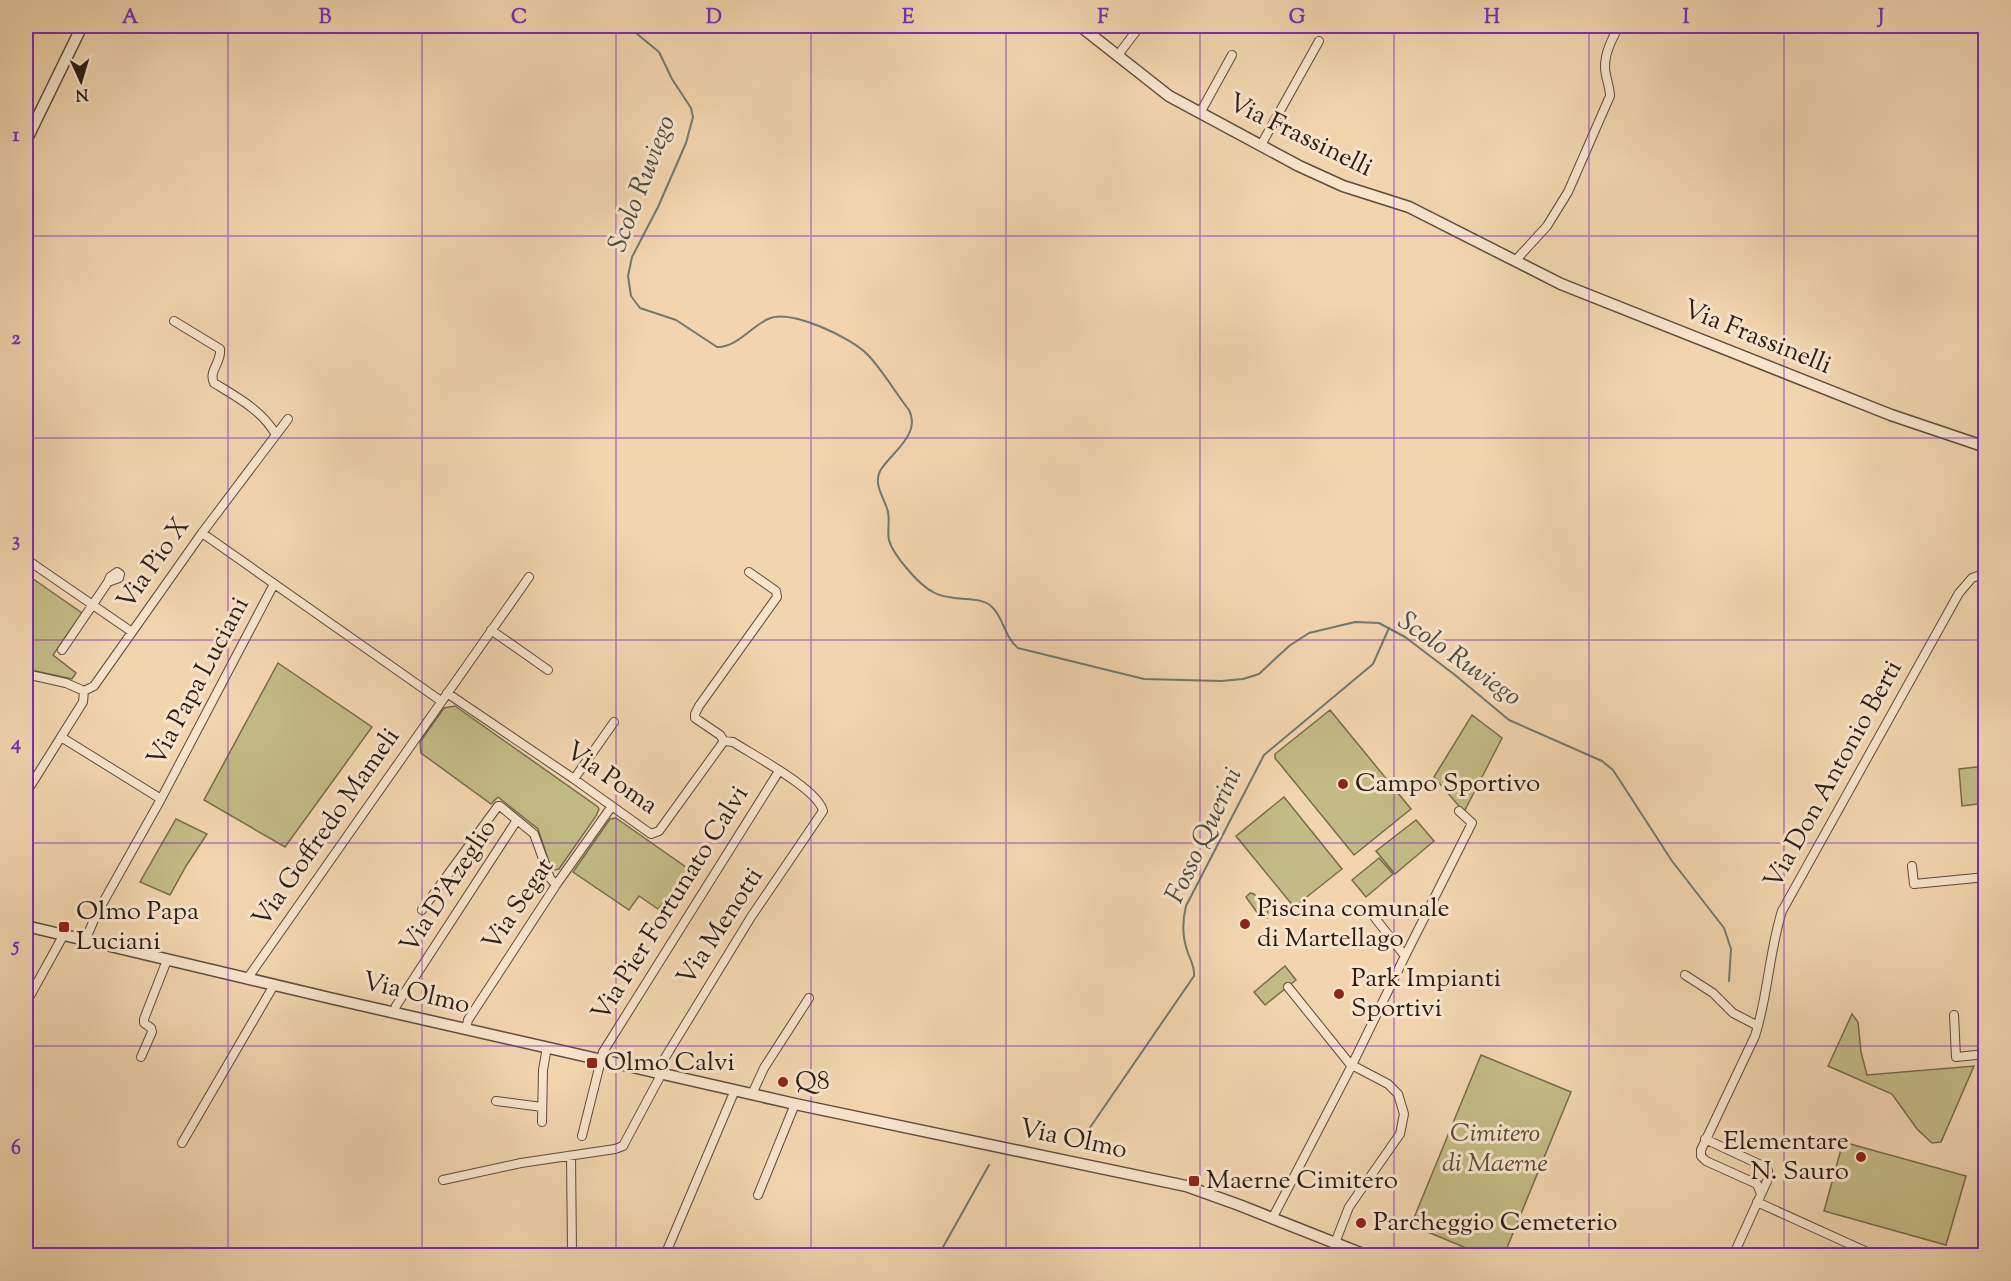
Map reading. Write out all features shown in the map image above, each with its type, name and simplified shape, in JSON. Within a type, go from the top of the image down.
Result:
[{"type":"street","points":[[26,141],[82,26]]},
{"type":"street","name":"Via Frassinelli","points":[[1080,26],[1169,96],[1343,186],[1409,207],[1561,284],[1891,415],[1986,447]]},
{"type":"street","points":[[1118,55],[1140,26]]},
{"type":"street","points":[[1515,261],[1547,226],[1568,192],[1610,96],[1605,68],[1608,47],[1619,26]]},
{"type":"street","points":[[1261,145],[1318,41]]},
{"type":"street","points":[[1200,113],[1232,55]]},
{"type":"street","points":[[174,321],[220,349],[221,355],[213,373],[214,383],[260,414],[271,425],[276,435]]},
{"type":"street","name":"Via Pio X","points":[[26,793],[83,702],[84,691],[94,686],[202,533],[288,419]]},
{"type":"street","points":[[202,533],[441,701]]},
{"type":"street","points":[[26,558],[132,632]]},
{"type":"street","points":[[749,572],[776,591],[777,597],[694,716],[696,720],[720,735],[724,741],[733,742],[779,771]]},
{"type":"street","name":"Via Don Antonio Berti","points":[[1705,1139],[1752,1043],[1759,1023],[1776,930],[1782,911],[1959,592],[1972,578],[1986,573]]},
{"type":"street","name":"Via Goffredo Mameli","points":[[247,979],[529,577]]},
{"type":"street","points":[[62,650],[108,582]]},
{"type":"street","name":"Via Papa Luciani","points":[[85,941],[96,915],[161,799],[274,584]]},
{"type":"street","points":[[491,630],[548,670]]},
{"type":"street","points":[[26,674],[66,683],[84,691]]},
{"type":"street","name":"Via Poma","points":[[447,693],[651,834],[659,831],[724,741]]},
{"type":"street","points":[[574,779],[614,722]]},
{"type":"street","name":"Via Papa Luciani","points":[[62,736],[161,799]]},
{"type":"street","name":"Via Menotti","points":[[571,1156],[623,1146],[633,1131],[661,1073],[663,1061],[706,989],[751,917],[822,815],[823,808],[816,798],[779,771]]},
{"type":"street","name":"Via Pier Fortunato Calvi","points":[[600,1059],[779,771]]},
{"type":"street","points":[[422,910],[495,808],[500,806],[517,820]]},
{"type":"street","name":"Via Segat","points":[[466,1029],[468,1020],[556,885],[612,806]]},
{"type":"street","points":[[1272,1219],[1352,1065],[1472,823],[1459,811]]},
{"type":"street","name":"Via D'Azeglio","points":[[393,1012],[517,820],[534,834],[550,878],[556,885]]},
{"type":"street","points":[[1912,866],[1914,884],[1986,877]]},
{"type":"street","points":[[1375,918],[1405,956]]},
{"type":"street","name":"Via Olmo","points":[[26,926],[795,1104],[1186,1186],[1207,1192],[1368,1256]]},
{"type":"street","points":[[26,1003],[63,936]]},
{"type":"street","points":[[141,1057],[152,1032],[152,1028],[144,1023],[144,1019],[167,960]]},
{"type":"street","points":[[1685,975],[1713,993],[1733,1013],[1759,1023]]},
{"type":"street","points":[[182,1143],[274,985]]},
{"type":"street","points":[[1288,987],[1352,1065],[1382,1080],[1393,1088],[1401,1100],[1404,1120],[1396,1140],[1349,1207],[1335,1243]]},
{"type":"street","points":[[752,1094],[764,1068],[809,998]]},
{"type":"street","points":[[1954,1015],[1956,1057],[1986,1054]]},
{"type":"street","points":[[542,1122],[543,1070],[547,1047]]},
{"type":"street","points":[[582,1136],[600,1059]]},
{"type":"street","points":[[668,1248],[735,1090]]},
{"type":"street","points":[[496,1101],[542,1107]]},
{"type":"street","points":[[758,1195],[795,1104]]},
{"type":"street","points":[[1733,1256],[1768,1179],[1768,1171],[1764,1166],[1705,1139],[1701,1156],[1706,1161],[1757,1184],[1759,1198]]},
{"type":"street","points":[[443,1180],[571,1156],[572,1252],[592,1255]]},
{"type":"street","points":[[1759,1198],[1876,1256]]},
{"type":"green space","points":[[26,574],[82,613],[53,655],[76,673],[72,679],[26,669]]},
{"type":"green space","points":[[278,663],[372,727],[285,847],[204,800]]},
{"type":"green space","points":[[455,706],[598,807],[596,816],[559,869],[551,868],[538,829],[498,797],[491,804],[421,753],[420,742],[444,708]]},
{"type":"green space","name":"Campo Sportivo","points":[[1330,710],[1411,809],[1354,855],[1275,758],[1275,754]]},
{"type":"green space","points":[[1472,715],[1502,738],[1464,812],[1434,777]]},
{"type":"green space","points":[[1985,766],[1985,803],[1962,806],[1959,769]]},
{"type":"green space","points":[[1284,797],[1342,869],[1294,907],[1236,836]]},
{"type":"green space","points":[[616,818],[690,870],[658,909],[639,896],[629,910],[573,872],[610,819]]},
{"type":"green space","points":[[176,819],[207,834],[170,895],[140,882]]},
{"type":"green space","points":[[1416,820],[1434,841],[1395,874],[1376,851]]},
{"type":"green space","points":[[1379,858],[1393,874],[1366,897],[1352,880]]},
{"type":"green space","points":[[1250,893],[1254,894],[1268,911],[1267,918],[1261,918],[1246,897]]},
{"type":"green space","points":[[1285,966],[1296,980],[1265,1005],[1254,992]]},
{"type":"green space","points":[[1852,1014],[1858,1022],[1861,1052],[1867,1075],[1974,1066],[1941,1142],[1932,1143],[1917,1129],[1892,1094],[1828,1066]]},
{"type":"green space","name":"Cimitero di Maerne","points":[[1481,1055],[1571,1092],[1504,1255],[1483,1255],[1411,1225]]},
{"type":"green space","points":[[1843,1142],[1966,1176],[1946,1245],[1824,1211]]},
{"type":"waterway","name":"Scolo Ruviego","points":[[499,26],[536,32],[581,26]]},
{"type":"waterway","name":"Scolo Ruviego","points":[[616,26],[636,33],[659,52],[672,79],[691,108],[693,117],[686,143],[658,207],[632,257],[628,276],[631,296],[640,308],[676,320],[717,347],[731,344],[768,319],[778,317],[820,326],[849,341],[868,355],[909,410],[912,418],[909,434],[882,468],[878,485],[888,512],[888,537],[891,546],[921,583],[941,595],[987,603],[999,616],[1018,648],[1144,679],[1221,681],[1243,679],[1259,674],[1289,646],[1309,633],[1355,622],[1379,623],[1405,637],[1509,720],[1602,761],[1613,770],[1672,861],[1724,928],[1731,949],[1729,981]]},
{"type":"waterway","name":"Fosso Querini","points":[[1076,1148],[1194,976],[1184,935],[1186,906],[1264,755],[1373,664],[1389,628]]},
{"type":"waterway","name":"Fosso Querini","points":[[938,1256],[989,1165]]},
{"type":"place","name":"Campo Sportivo","points":[[1343,784]]},
{"type":"place","name":"Piscina comunale di Martellago","points":[[1245,924]]},
{"type":"place","name":"Olmo Papa Luciani","points":[[64,927]]},
{"type":"place","name":"Park Impianti Sportivi","points":[[1339,994]]},
{"type":"place","name":"Olmo Calvi","points":[[592,1063]]},
{"type":"place","name":"Q8","points":[[783,1082]]},
{"type":"place","name":"Elementare N. Sauro","points":[[1861,1157]]},
{"type":"place","name":"Maerne Cimitero","points":[[1194,1181]]},
{"type":"place","name":"Parcheggio Cemeterio","points":[[1361,1223]]}]
